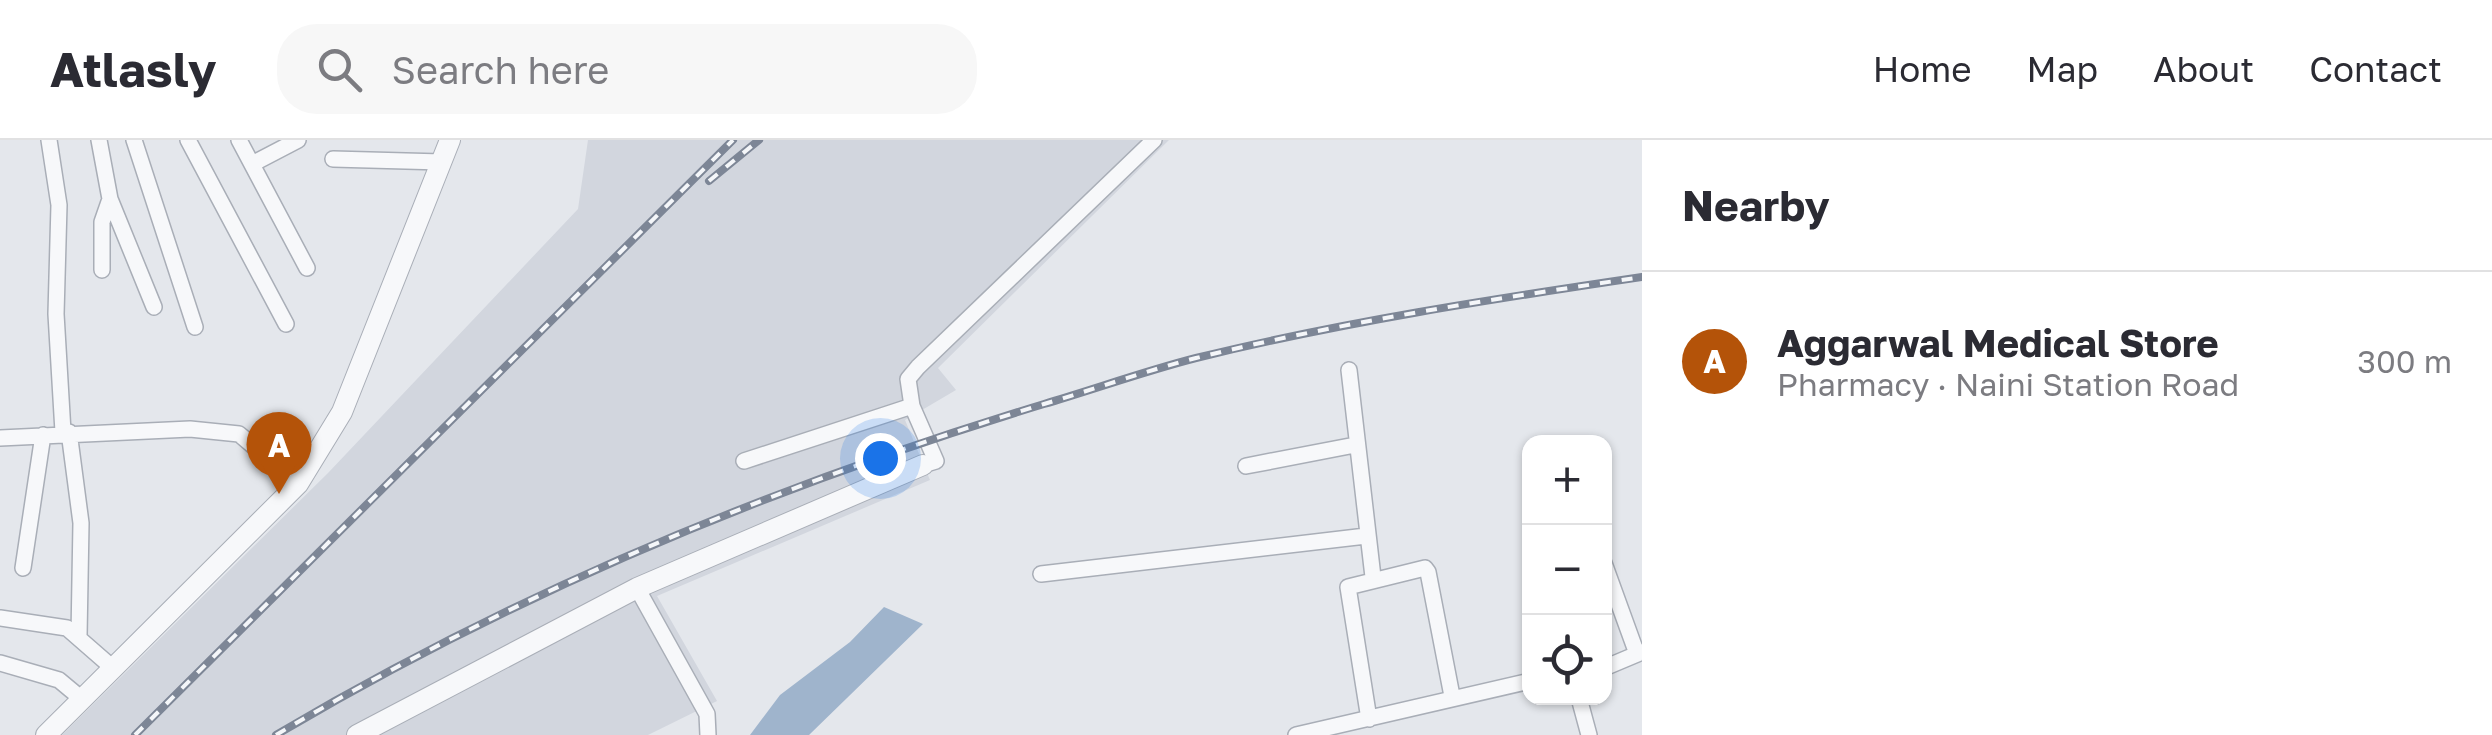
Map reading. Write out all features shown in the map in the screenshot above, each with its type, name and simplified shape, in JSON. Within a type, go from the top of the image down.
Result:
[{"type":"street","points":[[48,140],[59,205],[56,314],[66,432],[81,523],[79,636]]},
{"type":"street","points":[[99,140],[110,199],[154,307]]},
{"type":"street","points":[[134,140],[195,327]]},
{"type":"street","points":[[188,140],[286,324]]},
{"type":"street","points":[[239,140],[306,268]]},
{"type":"street","points":[[252,164],[298,140]]},
{"type":"street","points":[[46,735],[298,484],[342,412],[450,140]]},
{"type":"street","points":[[357,735],[636,588],[936,461],[912,406],[908,379],[1154,140]]},
{"type":"street","points":[[333,159],[442,162]]},
{"type":"street","points":[[102,270],[102,222],[110,199]]},
{"type":"street","points":[[1349,370],[1355,445],[1374,577]]},
{"type":"street","points":[[744,460],[912,406]]},
{"type":"street","points":[[0,438],[190,429],[239,434],[298,484]]},
{"type":"street","points":[[24,568],[43,435]]},
{"type":"street","points":[[1246,466],[1355,445]]},
{"type":"street","points":[[1040,574],[1366,536]]},
{"type":"street","points":[[1369,719],[1348,587],[1374,577],[1424,568],[1428,572],[1452,696]]},
{"type":"street","points":[[1612,583],[1640,653],[1612,665]]},
{"type":"street","points":[[636,588],[707,714],[708,735]]},
{"type":"street","points":[[0,618],[67,628],[114,669]]},
{"type":"street","points":[[0,663],[58,680],[83,700]]},
{"type":"street","points":[[1296,735],[1522,683]]},
{"type":"street","points":[[1581,705],[1589,735]]},
{"type":"shaded area","points":[[588,140],[1169,140],[938,368],[956,390],[905,420],[930,480],[657,596],[717,701],[648,735],[62,735],[328,473],[578,209]]},
{"type":"water","points":[[884,607],[923,624],[809,735],[750,735],[780,695],[850,642]]},
{"type":"railway","points":[[135,735],[733,140]]},
{"type":"railway","points":[[709,181],[759,140]]},
{"type":"railway","points":[[276,735],[460,634],[650,546],[944,436],[1158,369],[1251,345],[1418,312],[1642,277]]},
{"type":"place","name":"Aggarwal Medical Store","points":[[279,494]]}]
